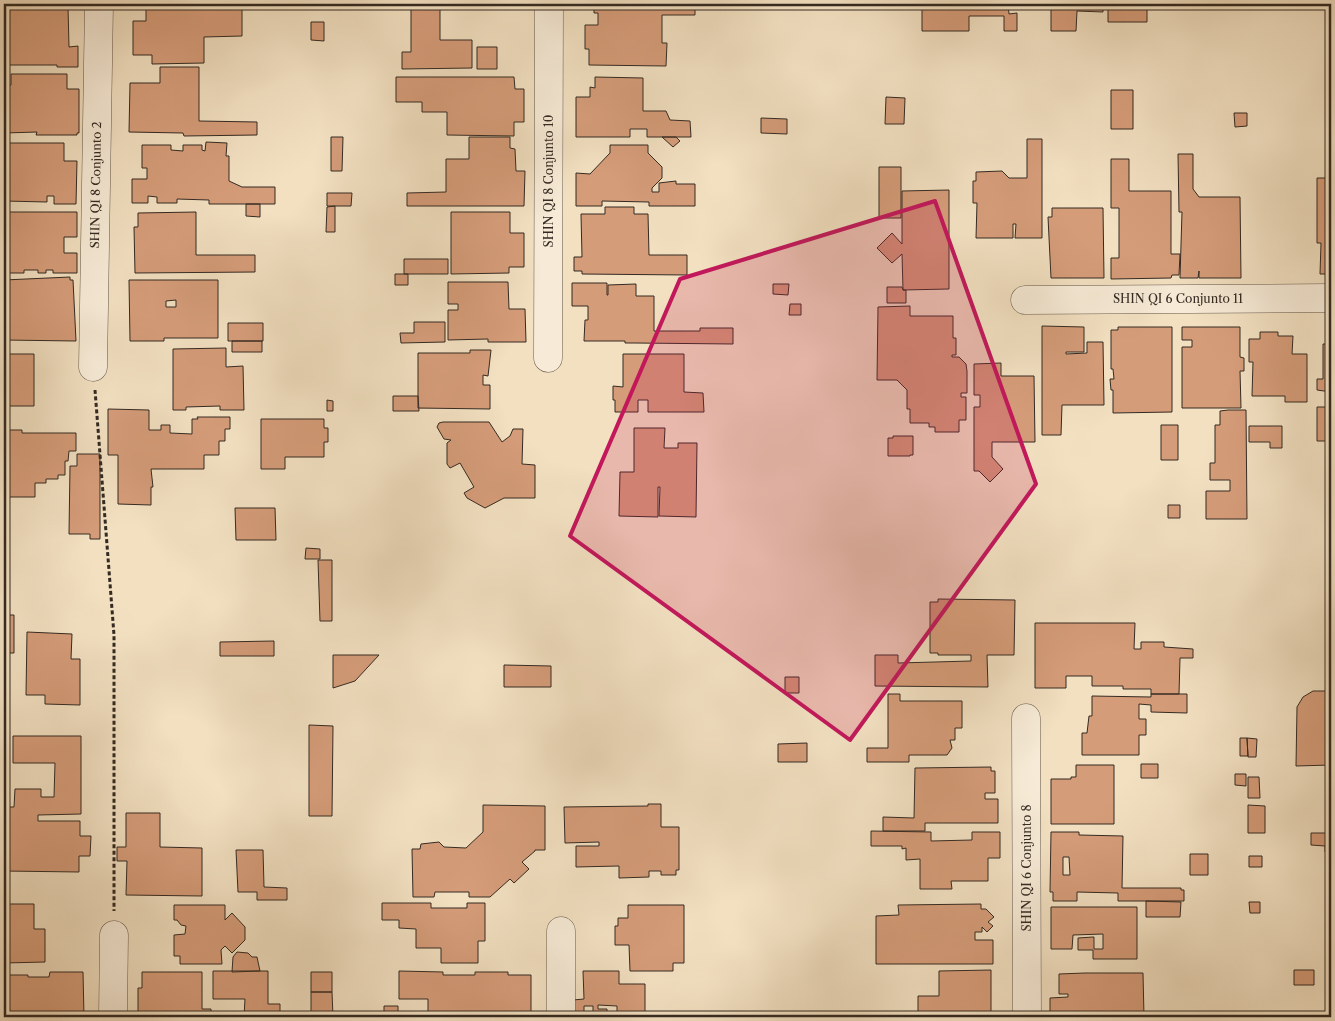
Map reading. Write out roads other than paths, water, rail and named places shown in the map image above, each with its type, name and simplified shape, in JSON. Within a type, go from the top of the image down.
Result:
[{"type":"street","name":"SHIN QI 8 Conjunto 2","points":[[93,367],[99,4]]},
{"type":"street","name":"SHIN QI 8 Conjunto 10","points":[[548,358],[549,4]]},
{"type":"street","name":"SHIN QI 6 Conjunto 11","points":[[1025,300],[1331,298]]},
{"type":"street","name":"SHIN QI 6 Conjunto 8","points":[[1026,718],[1027,1017]]},
{"type":"street","points":[[561,931],[561,1017]]},
{"type":"street","points":[[113,1017],[114,935]]}]
